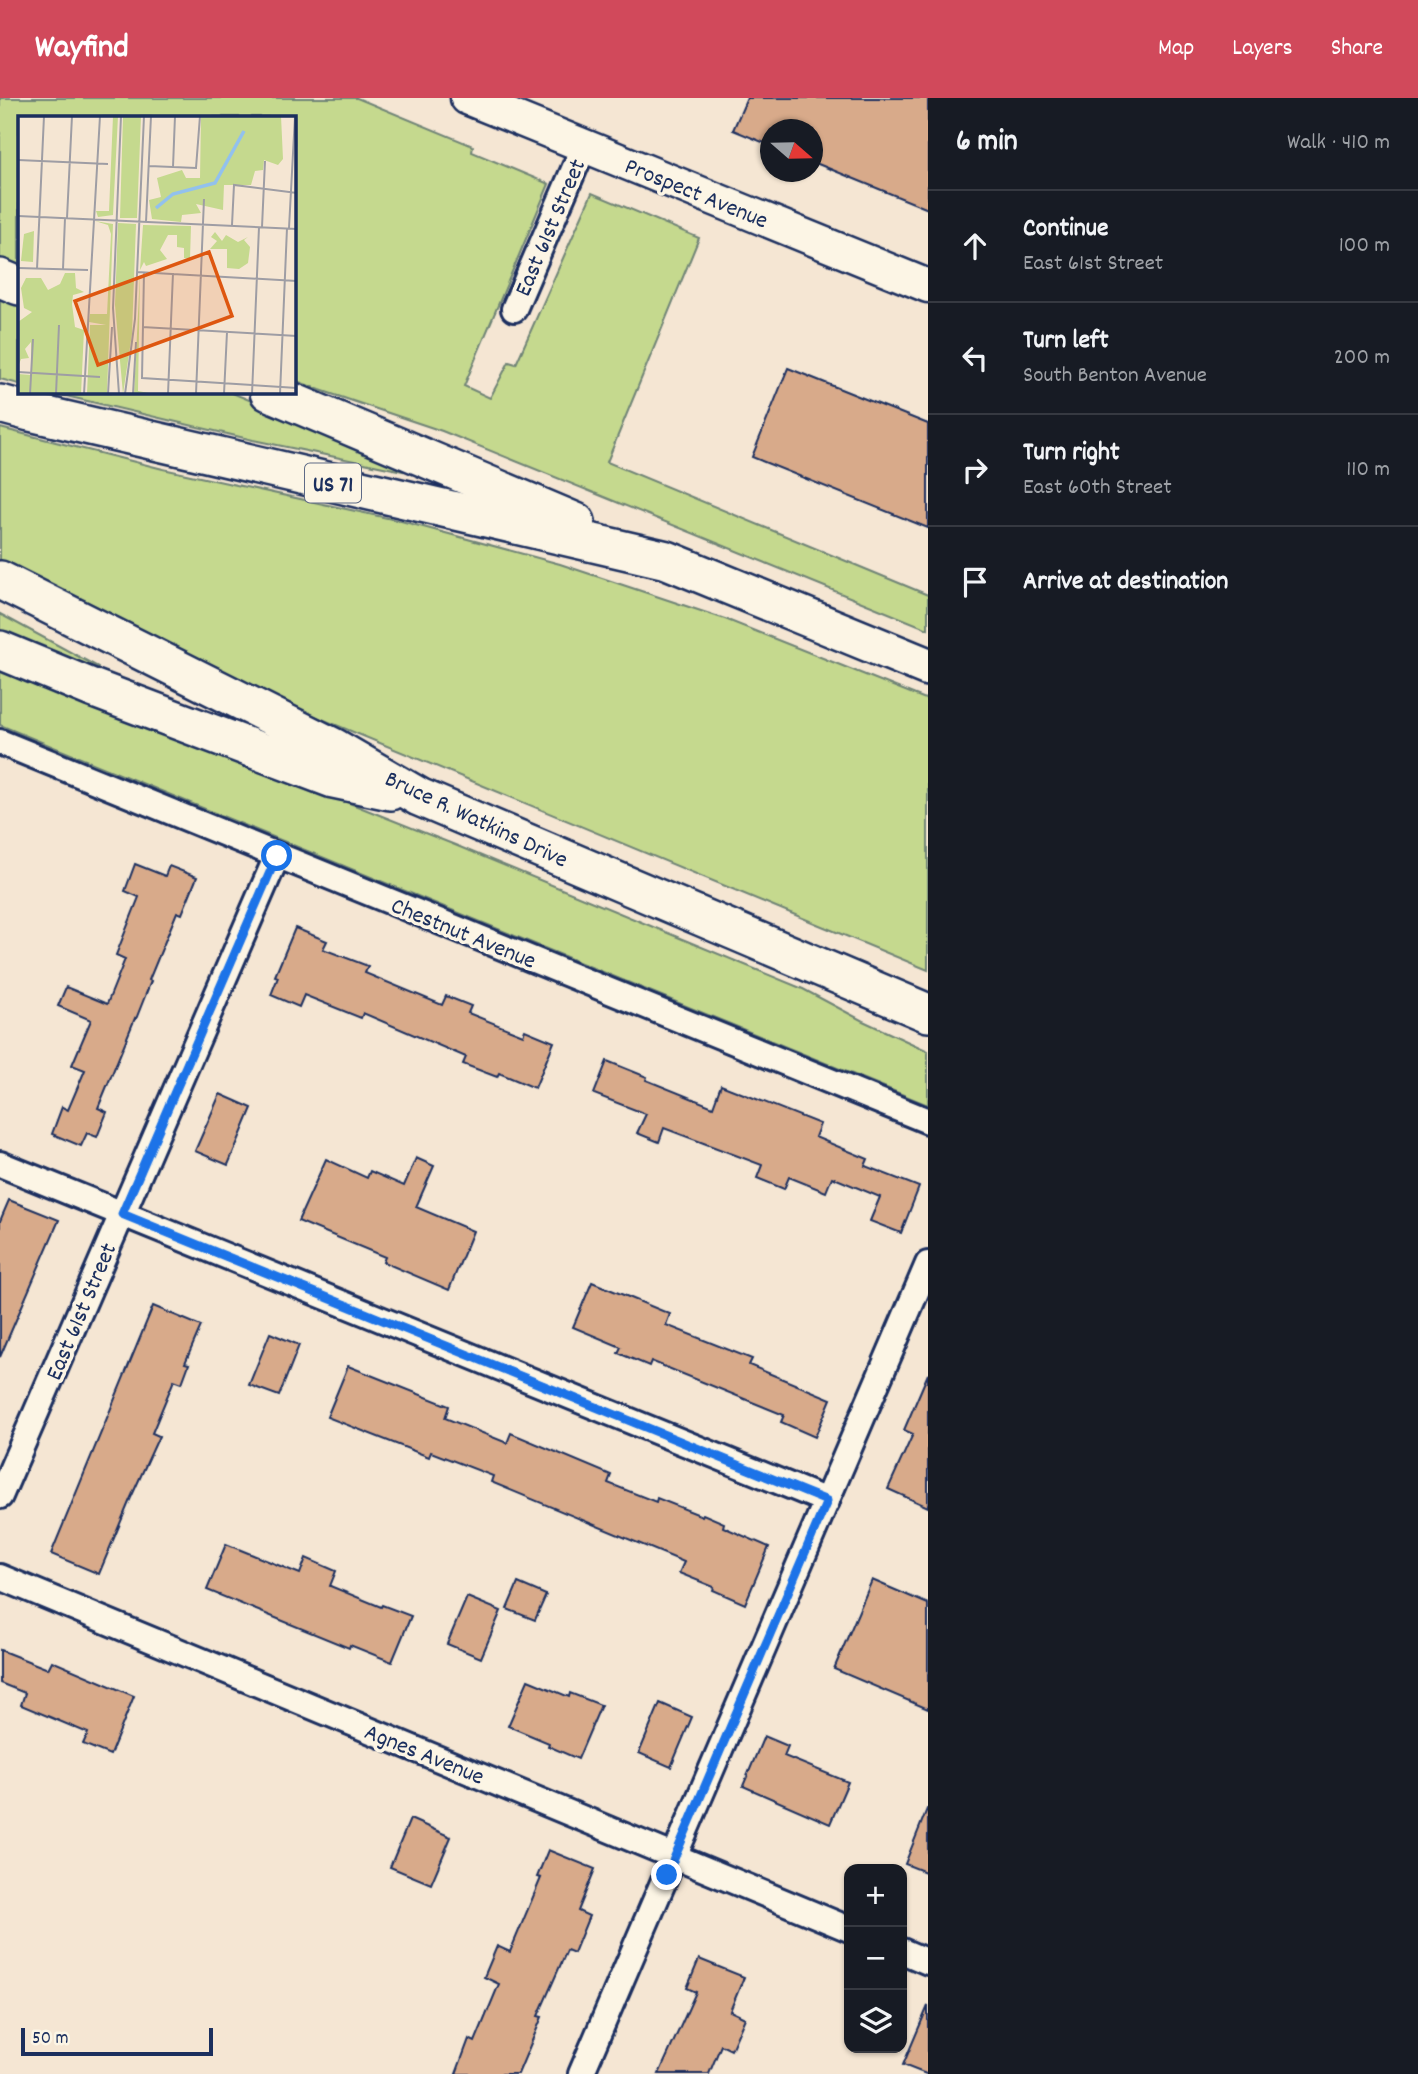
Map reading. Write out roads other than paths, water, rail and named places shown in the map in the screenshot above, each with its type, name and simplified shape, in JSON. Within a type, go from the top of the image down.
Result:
[{"type":"highway","points":[[0,278],[18,286]]},
{"type":"highway","points":[[275,394],[667,560]]},
{"type":"highway","name":"US 71","points":[[0,404],[667,560],[928,667]]},
{"type":"highway","name":"Bruce R. Watkins Drive","points":[[0,580],[333,747],[419,797],[928,1013]]},
{"type":"highway","points":[[0,650],[92,688],[333,779],[419,797]]},
{"type":"main road","name":"Prospect Avenue","points":[[467,98],[928,286]]},
{"type":"street","name":"East 61st Street","points":[[514,309],[584,146]]},
{"type":"street","name":"Chestnut Avenue","points":[[0,742],[928,1121]]},
{"type":"street","name":"East 61st Street","points":[[0,1496],[277,856]]},
{"type":"street","points":[[0,1164],[827,1501]]},
{"type":"street","points":[[581,2074],[928,1264]]},
{"type":"street","name":"Agnes Avenue","points":[[0,1577],[844,1927]]},
{"type":"street","points":[[907,1953],[928,1962]]}]
